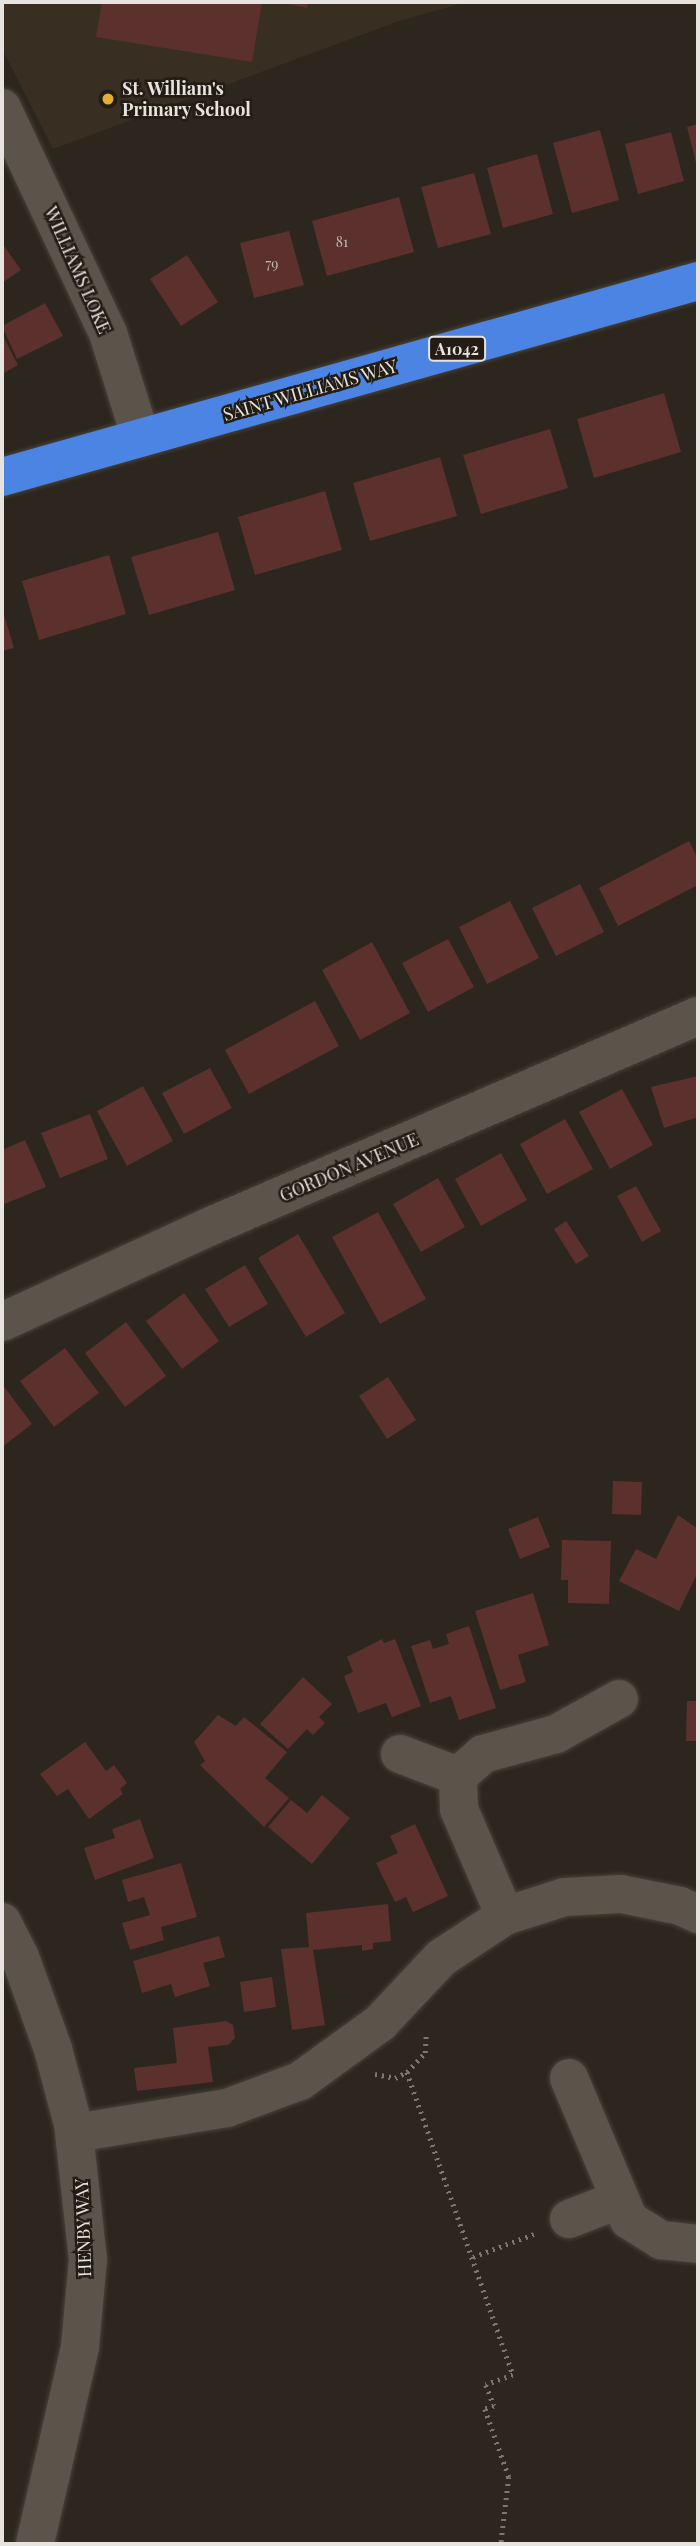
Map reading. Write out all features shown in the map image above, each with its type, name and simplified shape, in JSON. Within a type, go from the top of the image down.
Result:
[{"type":"highway","name":"SAINT WILLIAMS WAY","points":[[2,477],[698,281]]},
{"type":"street","name":"WILLIAMS LOKE","points":[[2,108],[108,333],[141,438]]},
{"type":"street","name":"GORDON AVENUE","points":[[2,1322],[211,1226],[698,1016]]},
{"type":"street","points":[[458,1776],[483,1754],[556,1734],[619,1699]]},
{"type":"street","points":[[400,1754],[458,1776]]},
{"type":"street","points":[[458,1776],[459,1809],[505,1916]]},
{"type":"street","points":[[75,2133],[227,2108],[300,2081],[380,2023],[441,1958],[505,1916],[565,1897],[621,1894],[680,1906],[698,1914]]},
{"type":"street","name":"HENBY WAY","points":[[2,1922],[11,1961],[52,2049],[75,2133],[88,2259],[79,2347],[35,2544]]},
{"type":"street","points":[[575,2088],[618,2200],[629,2220],[661,2241],[698,2244]]},
{"type":"street","points":[[569,2219],[618,2200]]},
{"type":"path","points":[[407,2072],[513,2375],[486,2385],[494,2406],[485,2409],[509,2477],[501,2544]]},
{"type":"path","points":[[473,2257],[569,2219]]},
{"type":"shaded area","name":"St. William's Primary School","points":[[2,2],[467,2],[399,21],[53,149],[2,49]]},
{"type":"building","points":[[102,2],[262,2],[252,62],[96,37]]},
{"type":"building","points":[[280,2],[308,2],[307,8]]},
{"type":"building","points":[[698,124],[698,167],[697,167],[687,127]]},
{"type":"building","points":[[600,130],[619,200],[572,213],[553,143]]},
{"type":"building","points":[[671,132],[684,181],[638,194],[625,144]]},
{"type":"building","points":[[537,154],[553,214],[503,228],[487,168]]},
{"type":"building","points":[[474,173],[491,234],[438,248],[421,187]]},
{"type":"building","points":[[399,197],[414,252],[327,276],[312,221]]},
{"type":"building","points":[[289,231],[304,285],[254,298],[240,243]]},
{"type":"building","points":[[2,243],[21,270],[2,283]]},
{"type":"building","points":[[187,255],[218,302],[181,326],[150,279]]},
{"type":"building","points":[[45,303],[63,336],[17,359],[2,326]]},
{"type":"building","points":[[2,334],[18,365],[2,374]]},
{"type":"building","points":[[664,393],[681,452],[594,478],[577,419]]},
{"type":"building","points":[[550,429],[568,488],[481,514],[463,455]]},
{"type":"building","points":[[440,457],[457,516],[370,541],[353,483]]},
{"type":"building","points":[[325,491],[342,550],[255,575],[238,517]]},
{"type":"building","points":[[218,532],[235,590],[149,615],[131,557]]},
{"type":"building","points":[[109,555],[126,614],[39,640],[22,581]]},
{"type":"building","points":[[2,608],[14,648],[2,651]]},
{"type":"building","points":[[689,841],[698,859],[698,885],[618,926],[599,888]]},
{"type":"building","points":[[580,884],[604,932],[556,956],[532,908]]},
{"type":"building","points":[[510,901],[539,958],[487,984],[459,927]]},
{"type":"building","points":[[448,939],[474,987],[428,1012],[402,963]]},
{"type":"building","points":[[372,942],[410,1013],[360,1040],[322,970]]},
{"type":"building","points":[[315,1001],[339,1046],[249,1094],[225,1050]]},
{"type":"building","points":[[210,1068],[232,1108],[184,1134],[162,1093]]},
{"type":"building","points":[[698,1076],[698,1117],[664,1128],[651,1087]]},
{"type":"building","points":[[143,1086],[173,1141],[127,1166],[97,1111]]},
{"type":"building","points":[[622,1089],[653,1145],[610,1169],[579,1112]]},
{"type":"building","points":[[90,1114],[108,1159],[60,1178],[41,1133]]},
{"type":"building","points":[[565,1119],[593,1169],[547,1194],[520,1144]]},
{"type":"building","points":[[25,1140],[46,1187],[2,1205],[2,1150]]},
{"type":"building","points":[[501,1153],[527,1200],[481,1226],[455,1179]]},
{"type":"building","points":[[438,1178],[465,1227],[421,1252],[393,1204]]},
{"type":"building","points":[[636,1186],[661,1231],[642,1242],[617,1196]]},
{"type":"building","points":[[378,1212],[426,1299],[380,1324],[332,1237]]},
{"type":"building","points":[[566,1221],[589,1256],[576,1264],[554,1229]]},
{"type":"building","points":[[298,1234],[345,1313],[306,1337],[258,1258]]},
{"type":"building","points":[[245,1265],[268,1304],[229,1327],[205,1289]]},
{"type":"building","points":[[184,1293],[219,1341],[182,1369],[146,1321]]},
{"type":"building","points":[[126,1322],[166,1376],[125,1407],[85,1353]]},
{"type":"building","points":[[65,1348],[99,1393],[54,1427],[20,1381]]},
{"type":"building","points":[[388,1377],[416,1420],[387,1439],[359,1396]]},
{"type":"building","points":[[2,1384],[32,1424],[2,1447]]},
{"type":"building","points":[[613,1481],[642,1482],[641,1515],[612,1514]]},
{"type":"building","points":[[678,1515],[698,1529],[698,1572],[679,1611],[619,1581],[636,1549],[656,1559]]},
{"type":"building","points":[[538,1517],[550,1547],[520,1559],[508,1529]]},
{"type":"building","points":[[562,1540],[611,1541],[609,1604],[568,1603],[568,1580],[561,1580]]},
{"type":"building","points":[[533,1593],[549,1645],[518,1655],[526,1682],[500,1690],[475,1611]]},
{"type":"building","points":[[469,1626],[496,1708],[459,1720],[451,1696],[430,1703],[411,1646],[430,1640],[433,1649],[449,1644],[446,1634]]},
{"type":"building","points":[[382,1639],[384,1643],[395,1639],[421,1706],[392,1717],[386,1703],[358,1713],[344,1676],[353,1672],[347,1657]]},
{"type":"building","points":[[303,1677],[332,1704],[319,1717],[325,1723],[313,1735],[307,1729],[288,1749],[260,1724]]},
{"type":"building","points":[[687,1701],[698,1701],[698,1741],[686,1741]]},
{"type":"building","points":[[218,1715],[236,1726],[244,1717],[287,1752],[265,1778],[289,1798],[264,1827],[200,1765],[205,1761],[194,1742]]},
{"type":"building","points":[[85,1742],[106,1771],[114,1765],[127,1783],[120,1789],[123,1794],[89,1819],[68,1789],[57,1796],[40,1774]]},
{"type":"building","points":[[322,1795],[350,1818],[312,1864],[268,1827],[291,1800],[307,1813]]},
{"type":"building","points":[[140,1819],[154,1858],[95,1880],[84,1848],[115,1838],[112,1829]]},
{"type":"building","points":[[415,1824],[448,1896],[413,1912],[406,1897],[395,1902],[376,1863],[398,1853],[390,1836]]},
{"type":"building","points":[[181,1863],[197,1917],[161,1927],[164,1940],[130,1950],[122,1923],[150,1915],[144,1897],[128,1902],[122,1880]]},
{"type":"building","points":[[388,1904],[391,1941],[373,1943],[373,1949],[362,1951],[362,1945],[313,1950],[325,2025],[292,2030],[281,1949],[309,1947],[306,1913]]},
{"type":"building","points":[[219,1936],[225,1957],[203,1963],[210,1986],[175,1997],[171,1984],[142,1993],[133,1961]]},
{"type":"building","points":[[272,1977],[276,2007],[244,2012],[240,1982]]},
{"type":"building","points":[[226,2021],[233,2025],[235,2038],[228,2045],[208,2047],[213,2082],[137,2091],[134,2068],[177,2063],[173,2028]]},
{"type":"place","name":"St. William's Primary School","points":[[108,99]]}]
